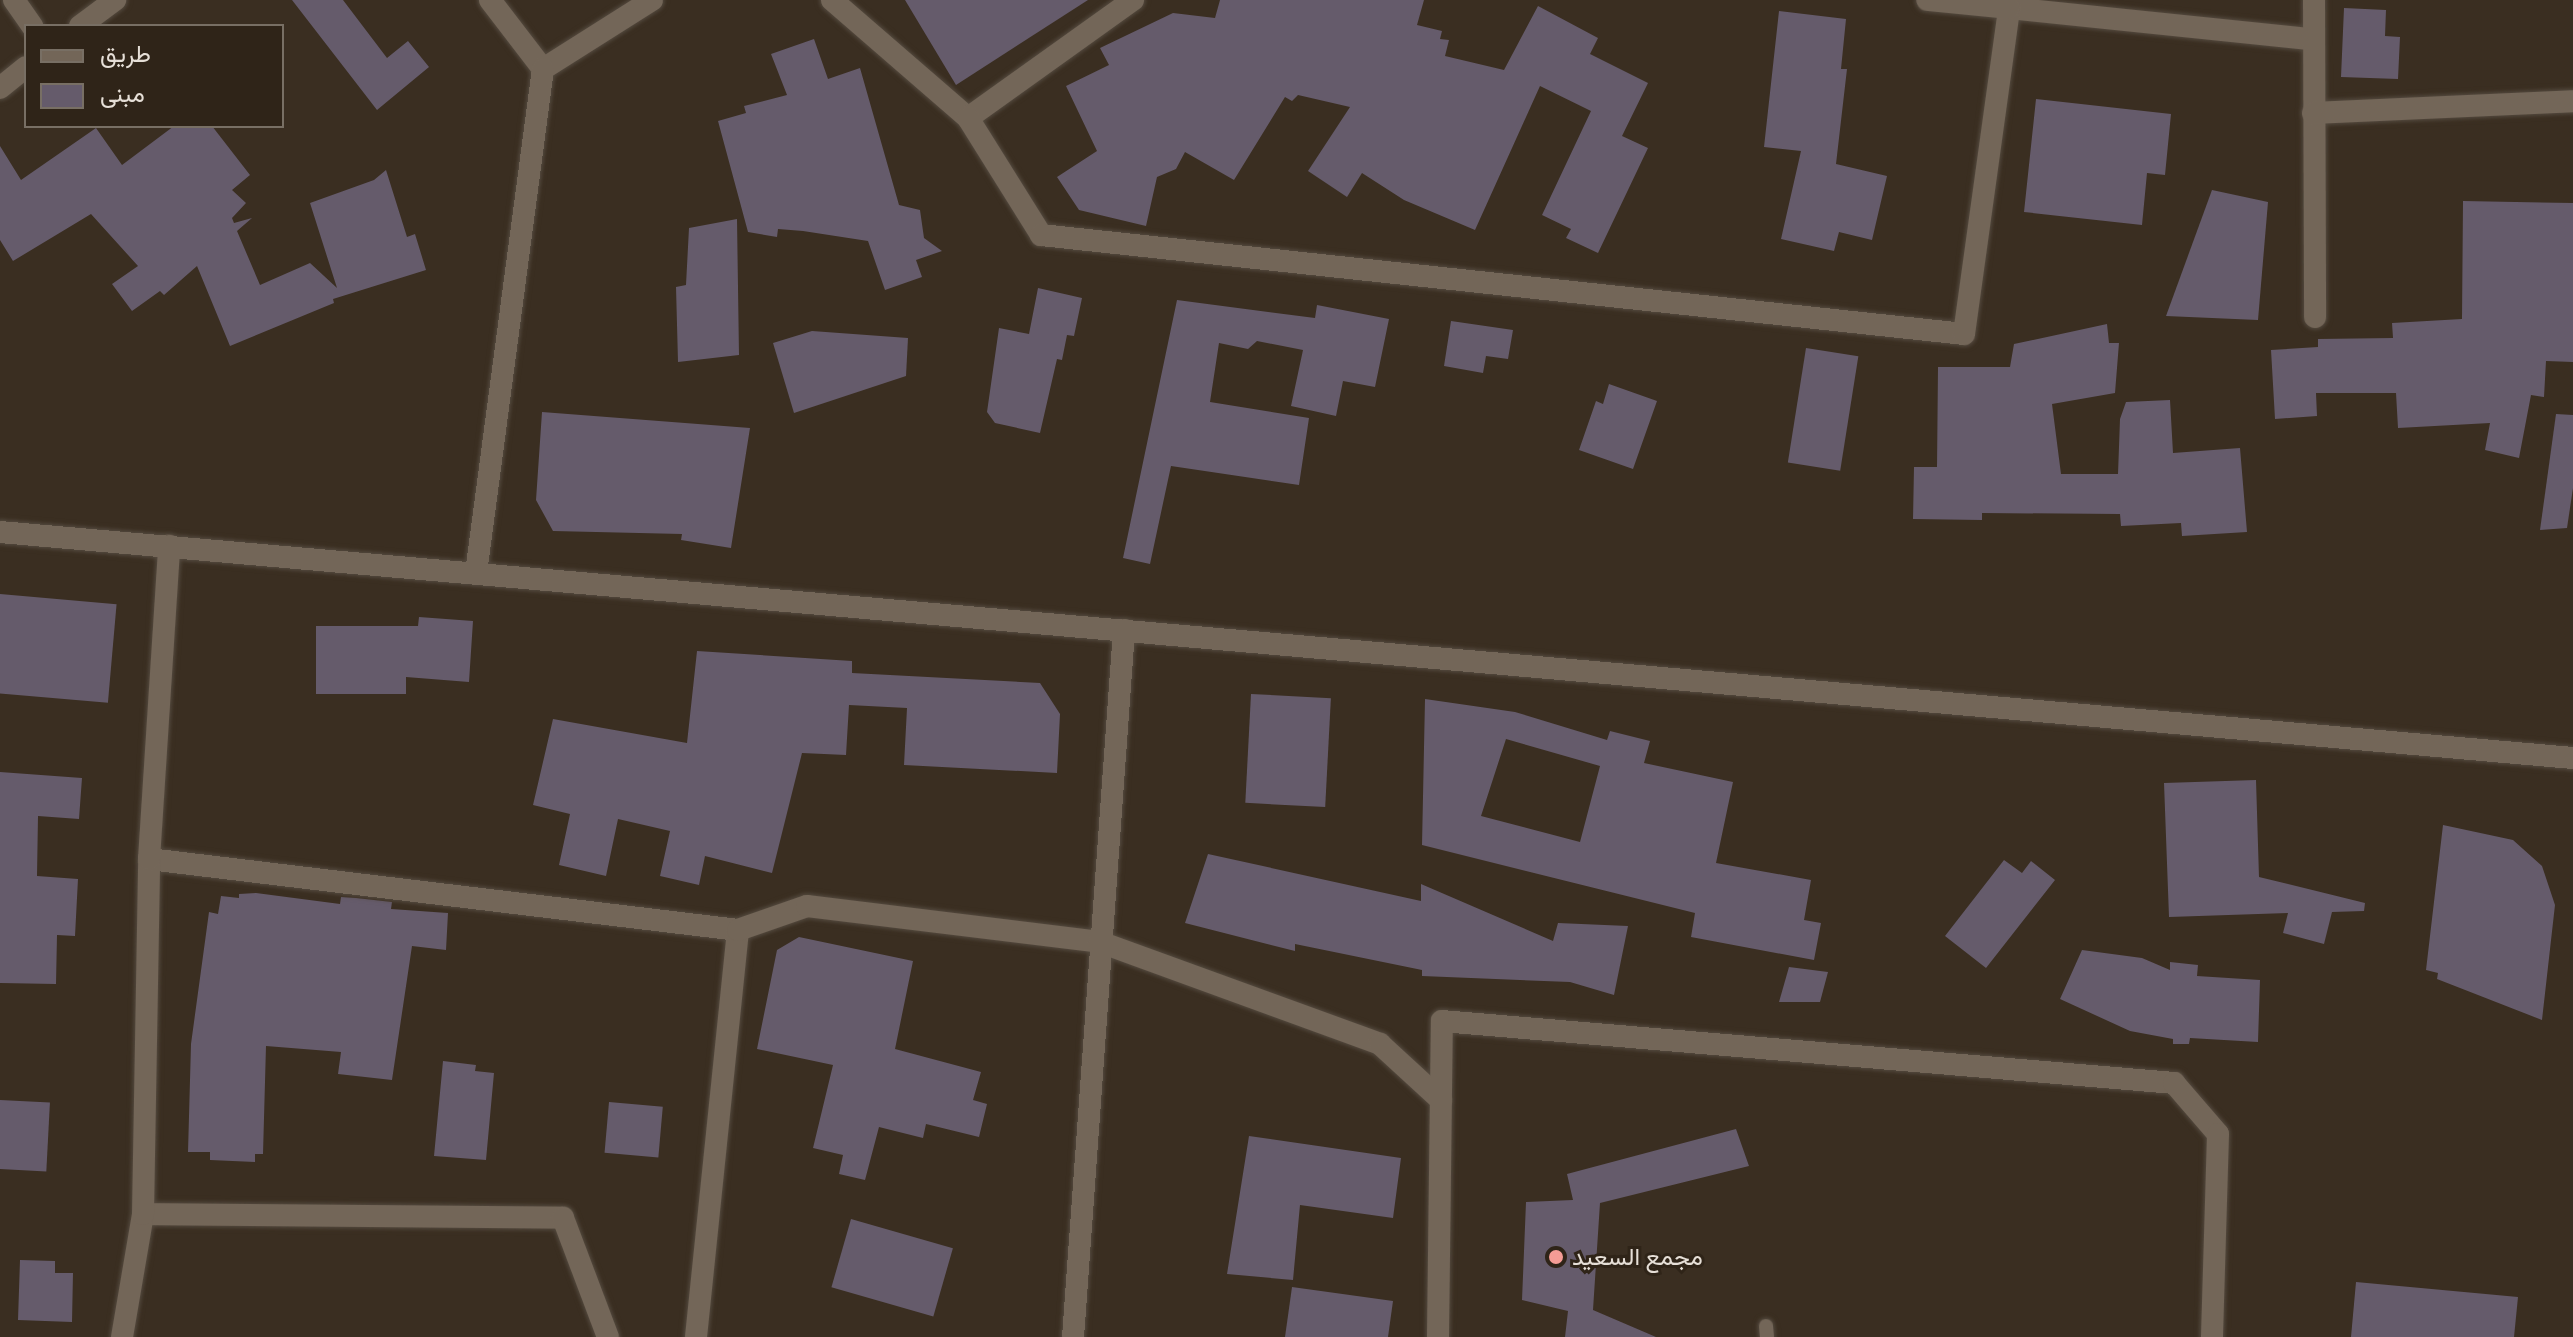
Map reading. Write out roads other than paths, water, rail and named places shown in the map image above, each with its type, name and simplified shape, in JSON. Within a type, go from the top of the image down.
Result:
[{"type":"street","points":[[14,0],[31,24]]},
{"type":"street","points":[[83,24],[115,0]]},
{"type":"street","points":[[476,573],[543,69],[490,0]]},
{"type":"street","points":[[543,69],[652,0]]},
{"type":"street","points":[[832,0],[968,118],[1041,235],[1964,334],[2010,4]]},
{"type":"street","points":[[968,118],[1133,0]]},
{"type":"street","points":[[1927,0],[2010,4],[2311,39]]},
{"type":"street","points":[[2314,0],[2311,39],[2315,317]]},
{"type":"street","points":[[0,88],[24,69]]},
{"type":"street","points":[[2313,113],[2573,101]]},
{"type":"street","points":[[0,532],[2573,758]]},
{"type":"street","points":[[122,1337],[143,1214],[149,859],[169,546]]},
{"type":"street","points":[[1073,1337],[1124,630]]},
{"type":"street","points":[[149,859],[738,930],[807,906],[1100,942],[1380,1044],[1441,1100]]},
{"type":"street","points":[[696,1337],[738,930]]},
{"type":"street","points":[[1438,1337],[1442,1021],[2174,1083],[2218,1134],[2212,1337]]},
{"type":"street","points":[[143,1214],[563,1218],[608,1337]]},
{"type":"place","name":"مجمع السعيد","points":[[1556,1257]]}]
